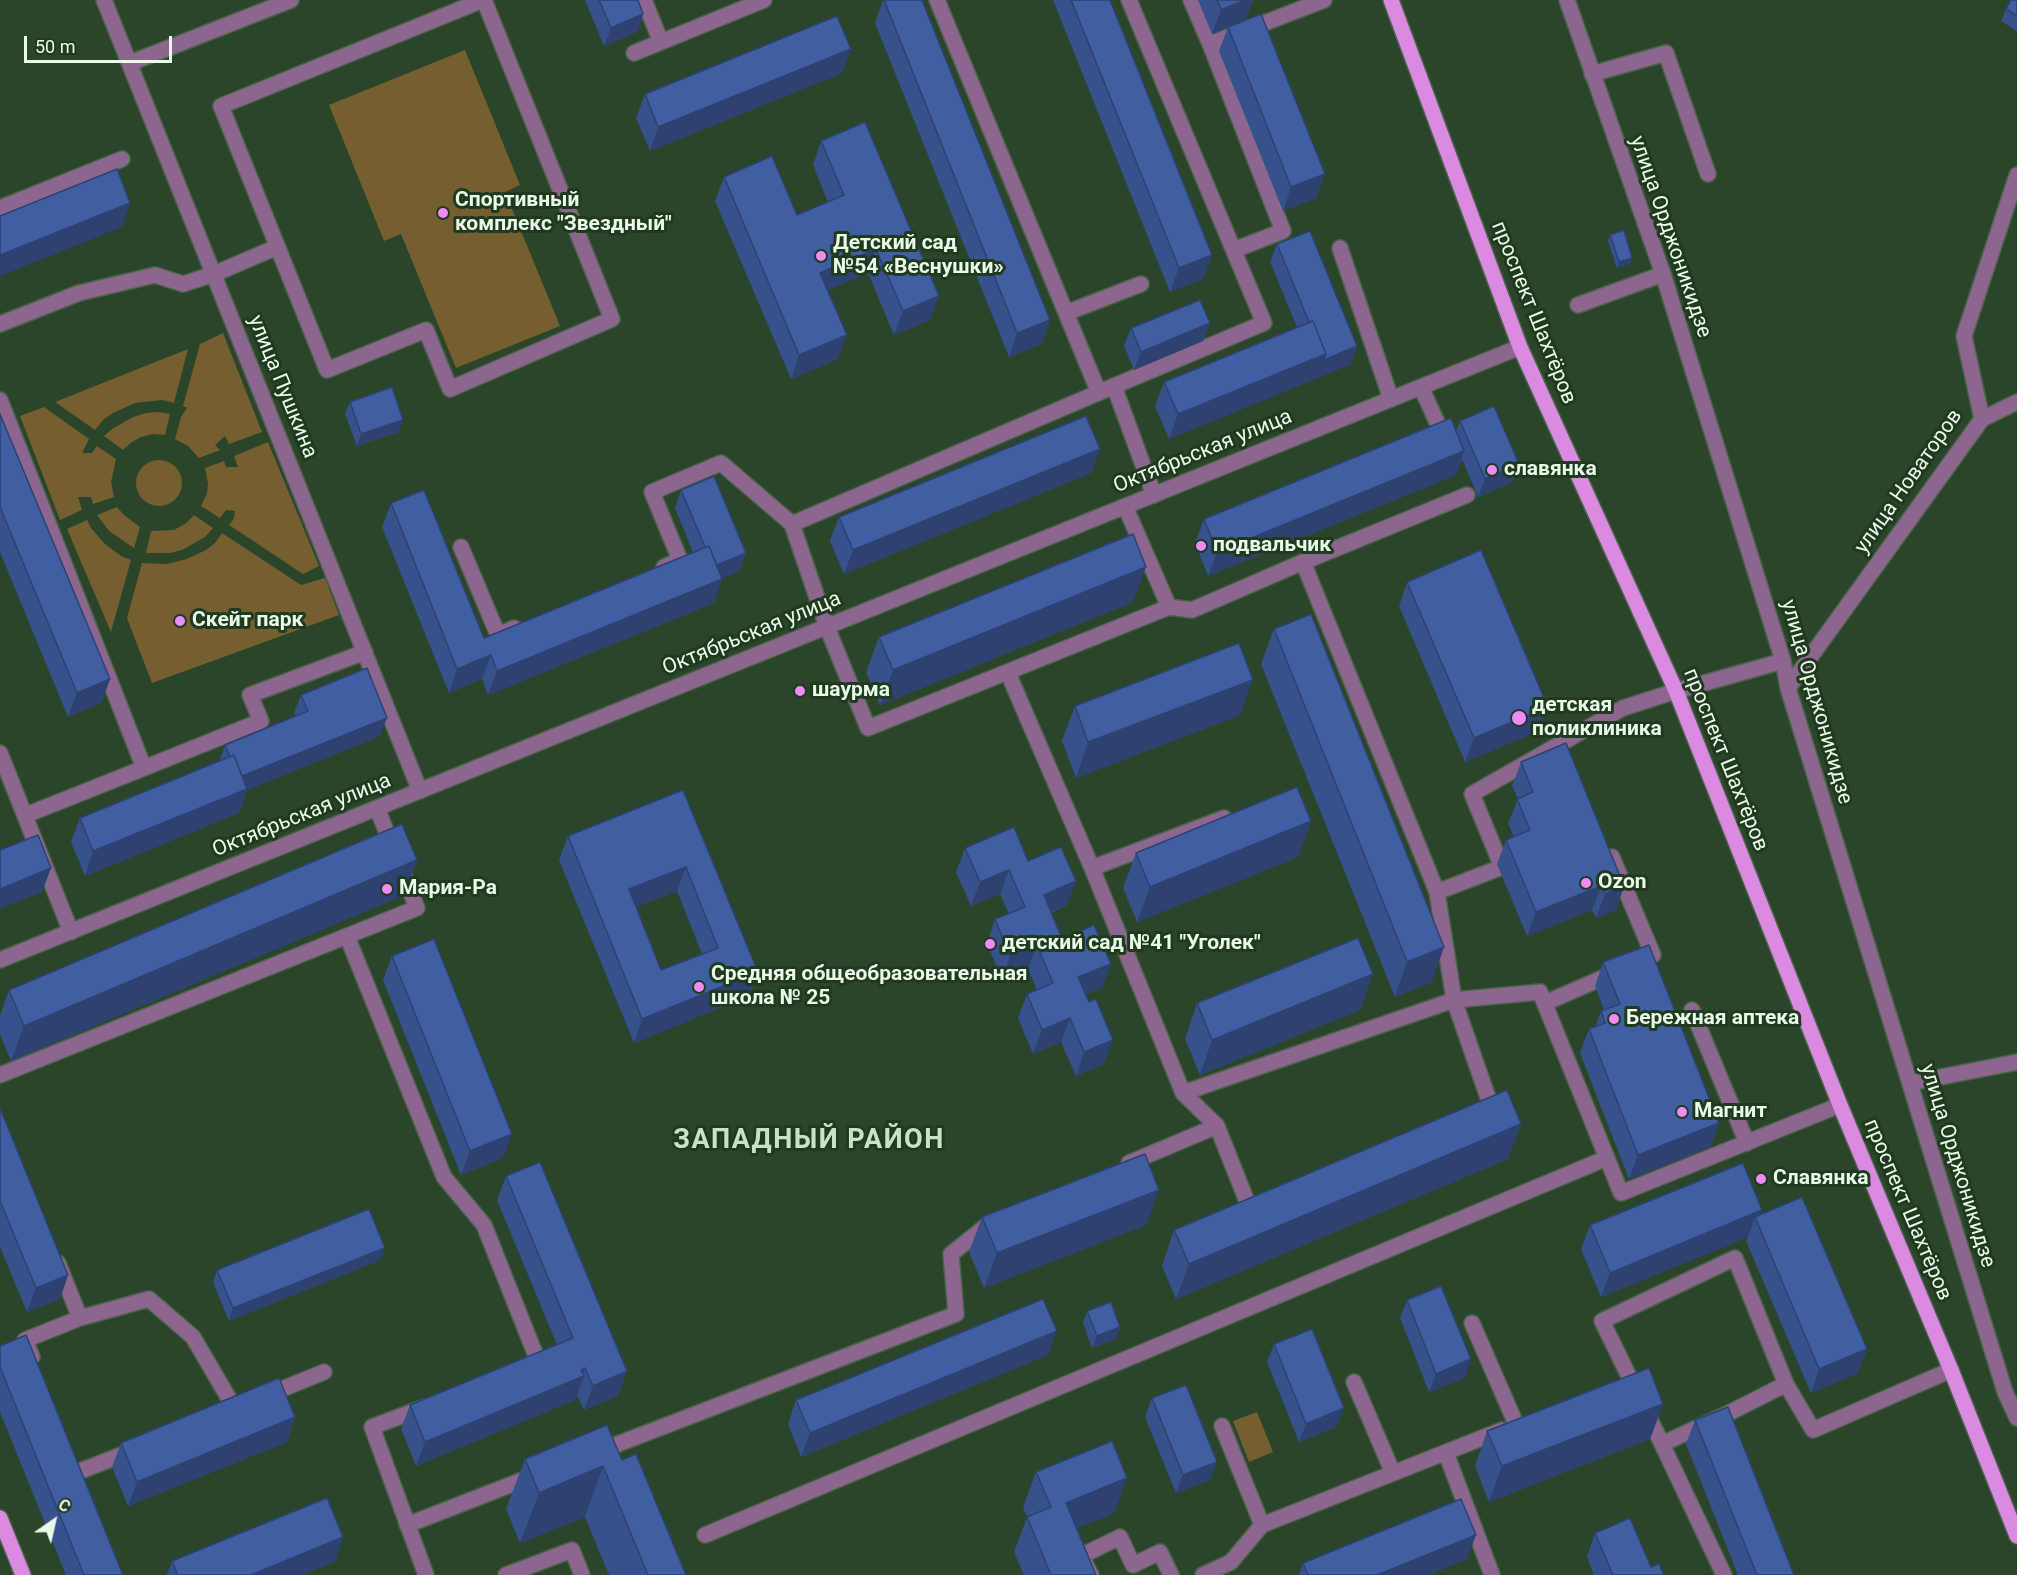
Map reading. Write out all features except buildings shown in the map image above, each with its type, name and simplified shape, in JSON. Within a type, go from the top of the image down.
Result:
[{"type":"main road","name":"проспект Шахтёров","points":[[1391,0],[1520,347],[1676,691],[1840,1105],[1952,1370],[2017,1536]]},
{"type":"main road","points":[[0,1518],[23,1575]]},
{"type":"street","name":"улица Пушкина","points":[[104,0],[420,791]]},
{"type":"street","points":[[130,63],[291,0]]},
{"type":"street","points":[[483,0],[612,320],[450,389],[426,330],[327,370],[277,247],[221,106],[483,0]]},
{"type":"street","points":[[644,0],[661,42]]},
{"type":"street","points":[[634,53],[764,0]]},
{"type":"street","points":[[937,0],[1099,393]]},
{"type":"street","points":[[792,524],[1264,323],[1129,0]]},
{"type":"street","points":[[1191,0],[1283,231],[1234,250]]},
{"type":"street","points":[[1210,44],[1323,0]]},
{"type":"street","name":"улица Орджоникидзе","points":[[1567,0],[1662,274],[1783,661],[1788,688],[2005,1392],[2017,1418]]},
{"type":"street","points":[[1592,74],[1666,53],[1708,174]]},
{"type":"street","points":[[0,208],[122,159]]},
{"type":"street","name":"улица Новаторов","points":[[1788,688],[1982,419],[1964,336],[2017,175]]},
{"type":"street","points":[[0,324],[79,293],[155,275],[183,284],[214,274],[277,247]]},
{"type":"street","points":[[1340,248],[1391,399]]},
{"type":"street","points":[[1578,305],[1662,274]]},
{"type":"street","points":[[1066,313],[1141,284]]},
{"type":"street","name":"Октябрьская улица","points":[[0,960],[1520,347]]},
{"type":"street","points":[[1114,386],[1154,495]]},
{"type":"street","points":[[1421,387],[1440,429]]},
{"type":"street","points":[[0,400],[144,768]]},
{"type":"street","points":[[1982,419],[2017,402]]},
{"type":"street","points":[[648,573],[680,560],[652,492],[721,463],[792,524],[827,627],[867,728],[1169,607],[1192,610],[1467,495]]},
{"type":"street","points":[[1125,506],[1169,607]]},
{"type":"street","points":[[462,547],[498,635],[530,621]]},
{"type":"street","points":[[1303,562],[1437,892],[1454,1000],[1492,1108],[1470,1118]]},
{"type":"street","points":[[26,815],[261,721],[250,695],[365,652]]},
{"type":"street","points":[[1437,892],[1502,867],[1472,794],[1623,708],[1783,661]]},
{"type":"street","points":[[1008,673],[1092,868],[1183,1094],[1217,1126],[1250,1209],[1272,1200]]},
{"type":"street","points":[[0,753],[71,932]]},
{"type":"street","points":[[0,1075],[417,908],[377,808]]},
{"type":"street","points":[[1092,868],[1237,812]]},
{"type":"street","points":[[19,851],[38,844]]},
{"type":"street","points":[[1545,1003],[1653,955],[1611,854]]},
{"type":"street","points":[[347,936],[444,1177],[483,1224],[540,1366],[518,1373]]},
{"type":"street","points":[[1183,1094],[1454,1000],[1540,992],[1621,1193],[1840,1105]]},
{"type":"street","points":[[1692,1010],[1747,1143]]},
{"type":"street","points":[[1910,1083],[2017,1062]]},
{"type":"street","points":[[1119,1167],[1217,1126]]},
{"type":"street","points":[[705,1535],[1607,1158]]},
{"type":"street","points":[[588,1455],[956,1314],[951,1254],[999,1216]]},
{"type":"street","points":[[51,1245],[81,1318]]},
{"type":"street","points":[[1724,1575],[1662,1444],[1626,1384],[1602,1321],[1735,1258],[1786,1384],[1813,1430],[1952,1370]]},
{"type":"street","points":[[8,1347],[81,1318],[149,1299],[193,1337],[235,1409]]},
{"type":"street","points":[[1203,1575],[1234,1568],[1262,1525],[1521,1422],[1472,1323]]},
{"type":"street","points":[[25,1340],[39,1373]]},
{"type":"street","points":[[214,1418],[324,1372]]},
{"type":"street","points":[[1354,1382],[1393,1473]]},
{"type":"street","points":[[1662,1444],[1728,1421],[1786,1384]]},
{"type":"street","points":[[426,1575],[372,1427],[444,1401]]},
{"type":"street","points":[[1222,1426],[1262,1525]]},
{"type":"street","points":[[78,1472],[151,1443]]},
{"type":"street","points":[[1446,1453],[1492,1575]]},
{"type":"street","points":[[407,1525],[546,1471]]},
{"type":"street","points":[[1091,1575],[1081,1556],[1120,1537],[1133,1564],[1160,1552],[1171,1575]]},
{"type":"street","points":[[506,1575],[572,1550],[582,1575]]},
{"type":"shaded area","name":"Спортивный комплекс \"Звездный\"","points":[[465,50],[520,185],[505,192],[560,326],[456,368],[401,234],[384,241],[329,105]]},
{"type":"shaded area","points":[[223,333],[262,432],[229,444],[225,436],[215,445],[220,450],[199,458],[188,446],[175,439],[181,417],[187,408],[183,406],[200,344]]},
{"type":"shaded area","points":[[188,349],[174,403],[162,400],[135,403],[113,413],[95,430],[55,402]]},
{"type":"shaded area","points":[[44,407],[89,439],[82,453],[92,453],[97,446],[116,459],[111,482],[114,497],[93,504],[91,497],[78,497],[82,510],[60,520],[20,416]]},
{"type":"shaded area","points":[[158,412],[170,414],[165,435],[153,434],[141,437],[123,450],[104,436],[133,417]]},
{"type":"shaded area","points":[[268,442],[319,566],[303,574],[229,525],[234,518],[235,511],[226,510],[220,518],[201,506],[208,484],[205,468],[224,461],[226,467],[238,467],[234,456]]},
{"type":"shaded area","points":[[159,460],[175,467],[182,483],[175,499],[159,506],[143,499],[136,483],[143,467]]},
{"type":"shaded area","points":[[117,507],[140,527],[134,548],[109,531],[97,515]]},
{"type":"shaded area","points":[[194,515],[213,528],[205,537],[182,550],[170,553],[146,553],[151,531],[174,530]]},
{"type":"shaded area","points":[[87,520],[105,544],[121,556],[131,560],[111,632],[67,529]]},
{"type":"shaded area","points":[[222,533],[301,585],[325,578],[339,615],[152,683],[127,618],[142,563],[167,564],[187,559],[206,550]]},
{"type":"shaded area","points":[[1257,1412],[1273,1452],[1249,1462],[1233,1421]]},
{"type":"place","name":"Спортивный комплекс \"Звездный\"","points":[[443,213]]},
{"type":"place","name":"Детский сад №54 «Веснушки»","points":[[821,256]]},
{"type":"place","name":"славянка","points":[[1492,470]]},
{"type":"place","name":"подвальчик","points":[[1201,546]]},
{"type":"place","name":"Скейт парк","points":[[180,621]]},
{"type":"place","name":"шаурма","points":[[800,691]]},
{"type":"place","name":"детская поликлиника","points":[[1519,718]]},
{"type":"place","name":"Ozon","points":[[1586,883]]},
{"type":"place","name":"Мария-Ра","points":[[387,889]]},
{"type":"place","name":"детский сад №41 \"Уголек\"","points":[[990,944]]},
{"type":"place","name":"Средняя общеобразовательная школа № 25","points":[[699,987]]},
{"type":"place","name":"Бережная аптека","points":[[1614,1019]]},
{"type":"place","name":"Магнит","points":[[1682,1112]]},
{"type":"place","name":"Славянка","points":[[1761,1179]]},
{"type":"district","name":"ЗАПАДНЫЙ РАЙОН","points":[[809,1141]]}]
